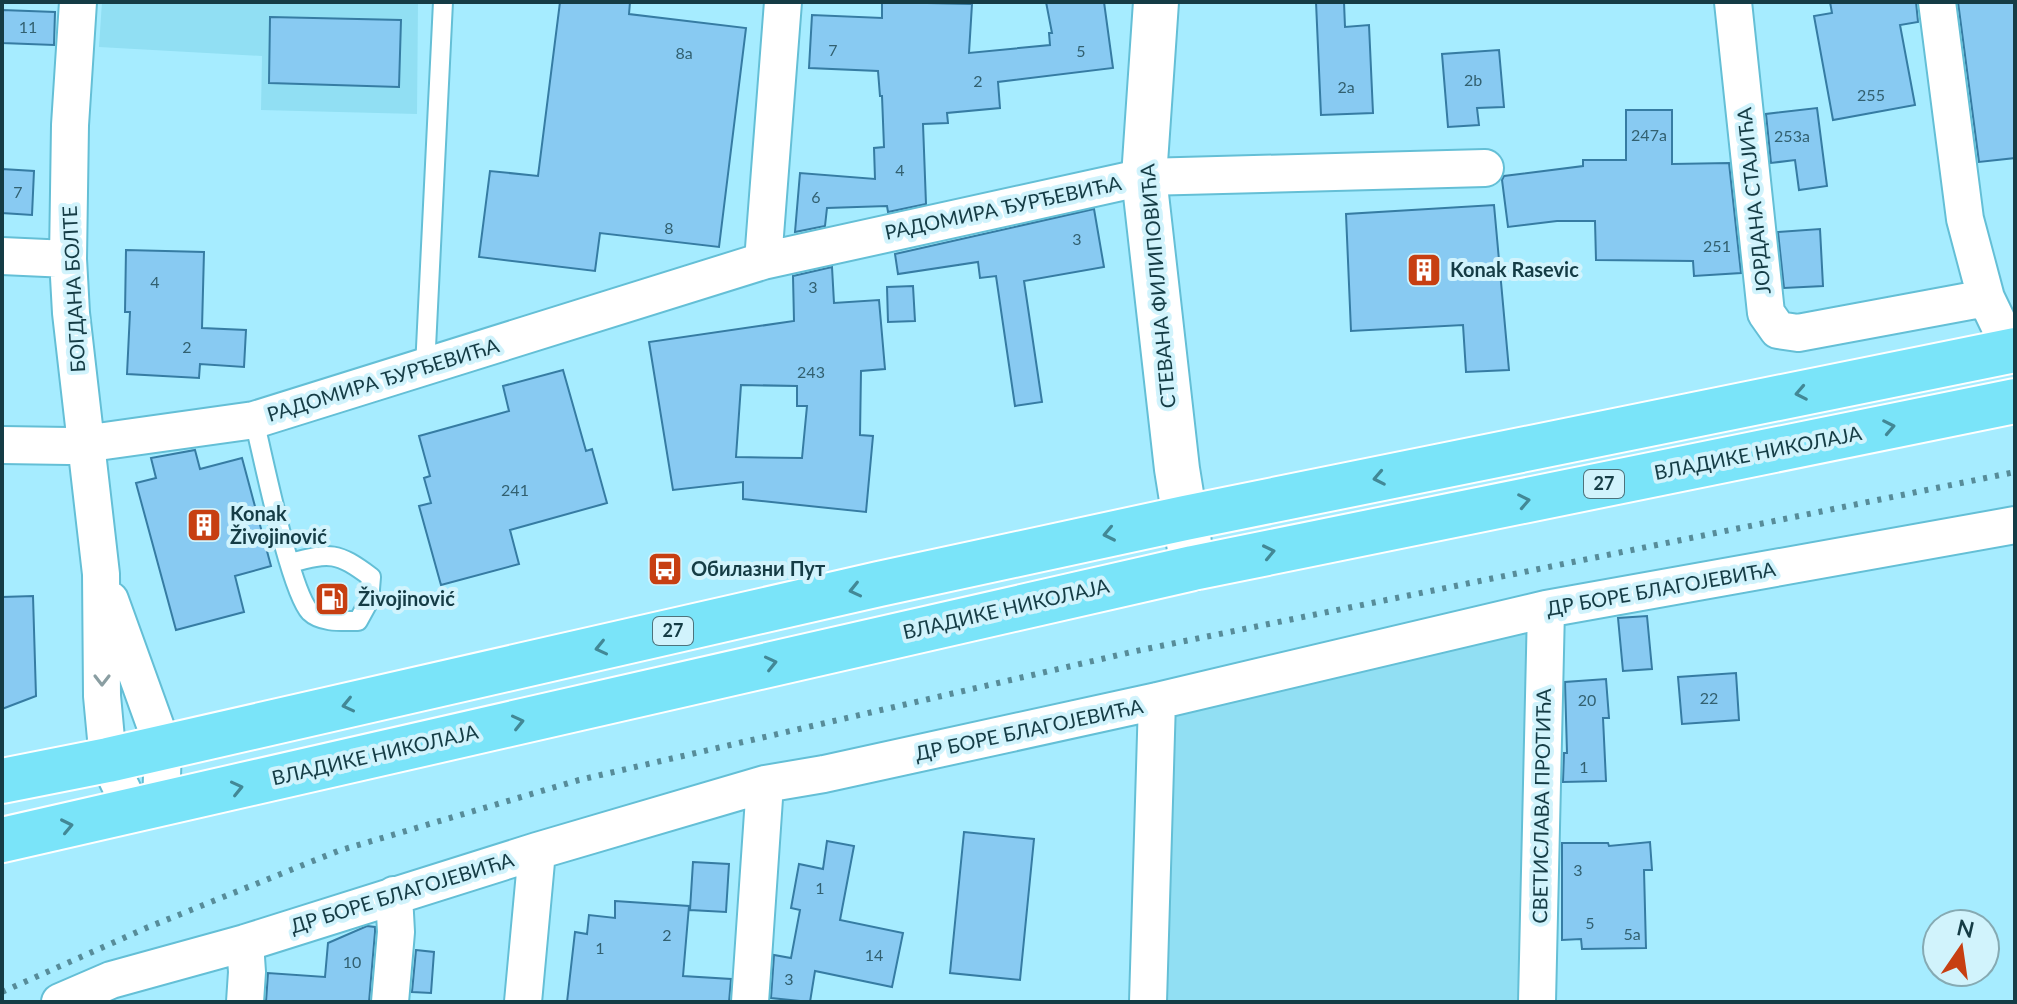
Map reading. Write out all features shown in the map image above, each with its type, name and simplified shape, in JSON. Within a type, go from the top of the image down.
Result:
[{"type":"main road","name":"27","points":[[2,781],[108,760],[1185,518],[2013,350]]},
{"type":"main road","name":"ВЛАДИКЕ НИКОЛАЈА","points":[[2,840],[1193,568],[2015,401]]},
{"type":"street","name":"БОГДАНА БОЛТЕ","points":[[78,2],[70,125],[68,259],[71,313],[101,574],[102,696],[108,760],[147,808]]},
{"type":"street","points":[[763,261],[783,2]]},
{"type":"street","name":"СТЕВАНА ФИЛИПОВИЋА","points":[[1156,2],[1144,177],[1172,431],[1193,568]]},
{"type":"street","name":"ЈОРДАНА СТАЈИЋА","points":[[1733,2],[1766,313],[1778,330],[1798,333],[1986,298]]},
{"type":"street","points":[[1937,2],[1965,219],[1986,298],[2013,350]]},
{"type":"street","name":"РАДОМИРА ЂУРЂЕВИЋА","points":[[2,445],[88,443],[254,420],[763,261],[1144,177],[1485,168]]},
{"type":"street","points":[[2,256],[68,259]]},
{"type":"street","name":"ДР БОРЕ БЛАГОЈЕВИЋА","points":[[60,1002],[111,980],[245,943],[537,851],[765,784],[824,774],[1157,701],[1546,609],[2015,525]]},
{"type":"street","name":"БОГДАНА БОЛТЕ","points":[[101,574],[163,747],[147,808]]},
{"type":"street","name":"СВЕТИСЛАВА ПРОТИЋА","points":[[1537,1002],[1546,609]]},
{"type":"street","points":[[1148,1002],[1157,701]]},
{"type":"street","points":[[750,1002],[765,784]]},
{"type":"street","points":[[523,1002],[537,851]]},
{"type":"street","points":[[390,1002],[396,932],[394,895]]},
{"type":"street","points":[[245,943],[245,1002]]},
{"type":"lane","points":[[425,368],[443,2]]},
{"type":"lane","points":[[254,420],[290,563],[299,593],[311,614],[334,621],[358,621],[369,601],[371,577],[344,558],[321,555],[290,563]]},
{"type":"shaded area","points":[[102,2],[418,2],[417,114],[261,110],[262,56],[99,47]]},
{"type":"shaded area","points":[[1546,609],[1537,1002],[1148,1002],[1157,701]]},
{"type":"building","points":[[560,2],[630,2],[629,14],[746,28],[719,247],[600,233],[595,271],[479,257],[490,171],[538,176]]},
{"type":"building","points":[[882,2],[972,4],[969,53],[1050,45],[1049,33],[1052,33],[1046,2],[1104,2],[1113,68],[998,82],[1000,108],[947,113],[948,123],[923,124],[926,204],[888,212],[887,206],[827,208],[825,226],[795,232],[800,173],[875,179],[874,148],[884,147],[878,71],[809,68],[812,15],[882,18]]},
{"type":"building","points":[[1316,2],[1344,2],[1345,27],[1369,25],[1373,113],[1321,115]]},
{"type":"building","points":[[1830,2],[1916,2],[1918,22],[1900,25],[1915,105],[1833,120],[1814,16],[1832,13]]},
{"type":"building","points":[[1958,2],[2015,2],[2015,158],[1979,162]]},
{"type":"building","points":[[2,10],[55,12],[54,45],[2,43]]},
{"type":"building","points":[[270,17],[401,20],[399,87],[269,83]]},
{"type":"building","points":[[1499,50],[1504,107],[1477,108],[1479,125],[1448,127],[1442,54]]},
{"type":"building","points":[[1817,108],[1827,186],[1799,190],[1795,160],[1771,163],[1766,114]]},
{"type":"building","points":[[1626,110],[1672,110],[1672,164],[1729,163],[1741,273],[1694,276],[1693,261],[1596,260],[1595,221],[1557,221],[1508,227],[1504,176],[1583,166],[1583,160],[1626,160]]},
{"type":"building","points":[[2,169],[34,171],[32,215],[2,213]]},
{"type":"building","name":"Konak Rasevic","points":[[1494,205],[1509,370],[1466,372],[1463,325],[1351,331],[1346,214]]},
{"type":"building","points":[[1094,209],[1104,267],[1024,281],[1042,402],[1015,406],[996,276],[980,278],[978,262],[898,274],[895,254]]},
{"type":"building","points":[[1820,229],[1823,286],[1784,288],[1778,232]]},
{"type":"building","points":[[126,250],[204,252],[202,328],[246,330],[244,367],[200,364],[199,378],[127,374],[130,312],[125,312]]},
{"type":"building","points":[[832,267],[834,303],[879,300],[885,369],[861,371],[860,435],[873,436],[866,512],[743,499],[743,482],[673,490],[649,342],[794,321],[793,276]],"holes":[[[741,385],[797,386],[797,406],[807,406],[802,458],[736,457]]]},
{"type":"building","points":[[913,286],[915,321],[888,322],[887,287]]},
{"type":"building","points":[[563,370],[586,451],[592,449],[607,503],[510,530],[519,564],[441,585],[419,506],[431,503],[424,478],[430,476],[419,436],[509,411],[503,386]]},
{"type":"building","name":"Konak Živojinović","points":[[195,450],[200,469],[242,458],[271,566],[235,576],[244,612],[176,630],[136,483],[156,478],[151,458]]},
{"type":"building","points":[[33,596],[36,696],[2,709],[2,597]]},
{"type":"building","points":[[1647,616],[1652,669],[1623,671],[1618,618]]},
{"type":"building","points":[[1736,673],[1739,720],[1682,724],[1678,677]]},
{"type":"building","points":[[1606,679],[1609,718],[1603,718],[1606,781],[1563,782],[1564,753],[1567,753],[1565,682]]},
{"type":"building","points":[[964,832],[1034,839],[1020,980],[950,973]]},
{"type":"building","points":[[827,841],[854,846],[840,920],[903,933],[892,987],[815,971],[810,1002],[771,998],[774,955],[791,958],[800,910],[791,908],[799,864],[823,869]]},
{"type":"building","points":[[1650,842],[1652,870],[1644,870],[1646,948],[1582,949],[1581,939],[1562,940],[1562,843],[1608,843],[1609,846]]},
{"type":"building","points":[[693,862],[729,864],[726,912],[690,910]]},
{"type":"building","points":[[615,901],[689,906],[683,976],[731,979],[729,1002],[567,1002],[575,932],[587,934],[589,915],[615,918]]},
{"type":"building","points":[[367,926],[375,927],[369,1002],[266,1002],[268,973],[325,977],[328,943]]},
{"type":"building","points":[[416,950],[434,952],[431,993],[412,992]]},
{"type":"railway","points":[[2,992],[146,928],[338,851],[579,780],[1136,651],[2015,472]]},
{"type":"place","name":"Konak Rasevic","points":[[1424,270]]},
{"type":"place","name":"Konak Živojinović","points":[[204,525]]},
{"type":"place","name":"Обилазни Пут","points":[[665,569]]},
{"type":"place","name":"Živojinović","points":[[332,599]]}]
